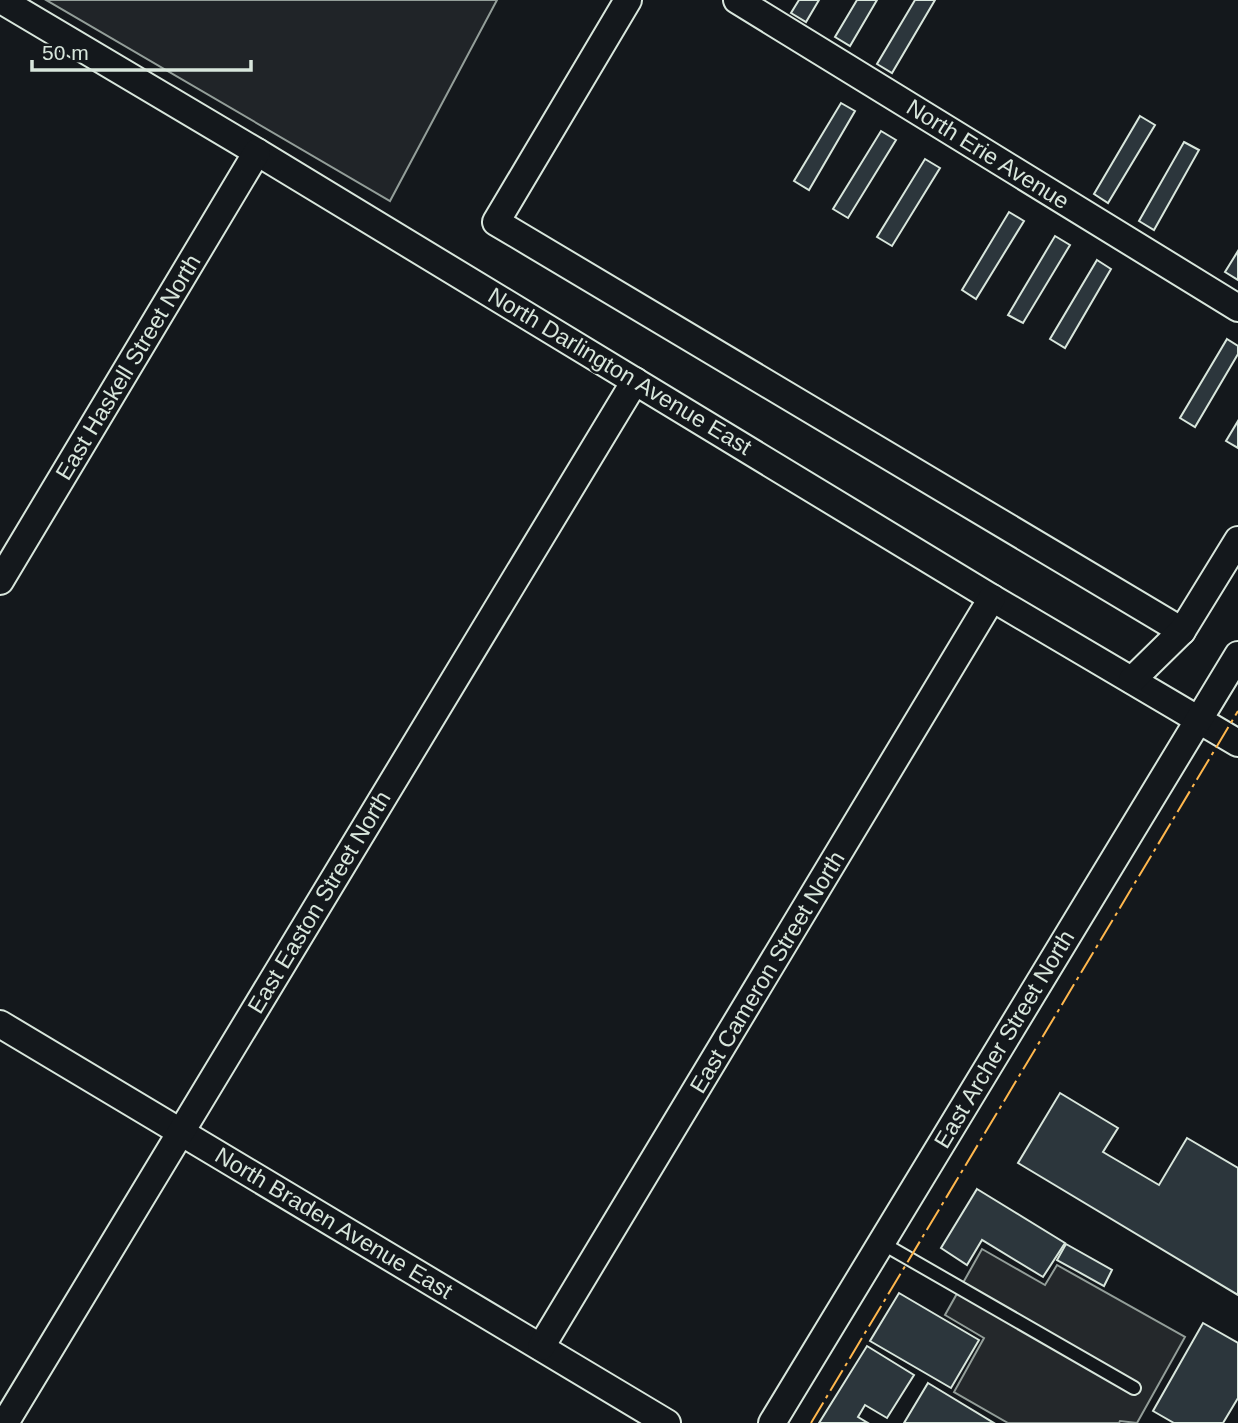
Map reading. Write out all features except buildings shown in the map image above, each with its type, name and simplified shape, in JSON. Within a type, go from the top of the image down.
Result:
[{"type":"street","name":"North Darlington Avenue East","points":[[1,0],[257,152],[992,598],[1238,743]]},
{"type":"street","points":[[628,0],[496,222],[1182,631]]},
{"type":"street","name":"North Erie Avenue","points":[[737,0],[1238,308]]},
{"type":"street","name":"East Haskell Street North","points":[[0,581],[257,152]]},
{"type":"street","name":"East Easton Street North","points":[[5,1423],[635,381]]},
{"type":"street","points":[[1132,680],[1182,631],[1238,540]]},
{"type":"street","name":"East Cameron Street North","points":[[541,1347],[992,598]]},
{"type":"street","name":"East Archer Street North","points":[[772,1423],[1238,655]]},
{"type":"street","name":"North Braden Avenue East","points":[[0,1024],[667,1423]]},
{"type":"lane","points":[[880,1242],[1134,1388]]},
{"type":"shaded area","points":[[46,0],[497,0],[390,201]]},
{"type":"shaded area","points":[[982,1249],[1045,1285],[1057,1265],[1185,1337],[1137,1423],[1008,1423],[954,1392],[984,1338],[945,1315]]},
{"type":"power","points":[[811,1423],[1238,711]]}]
